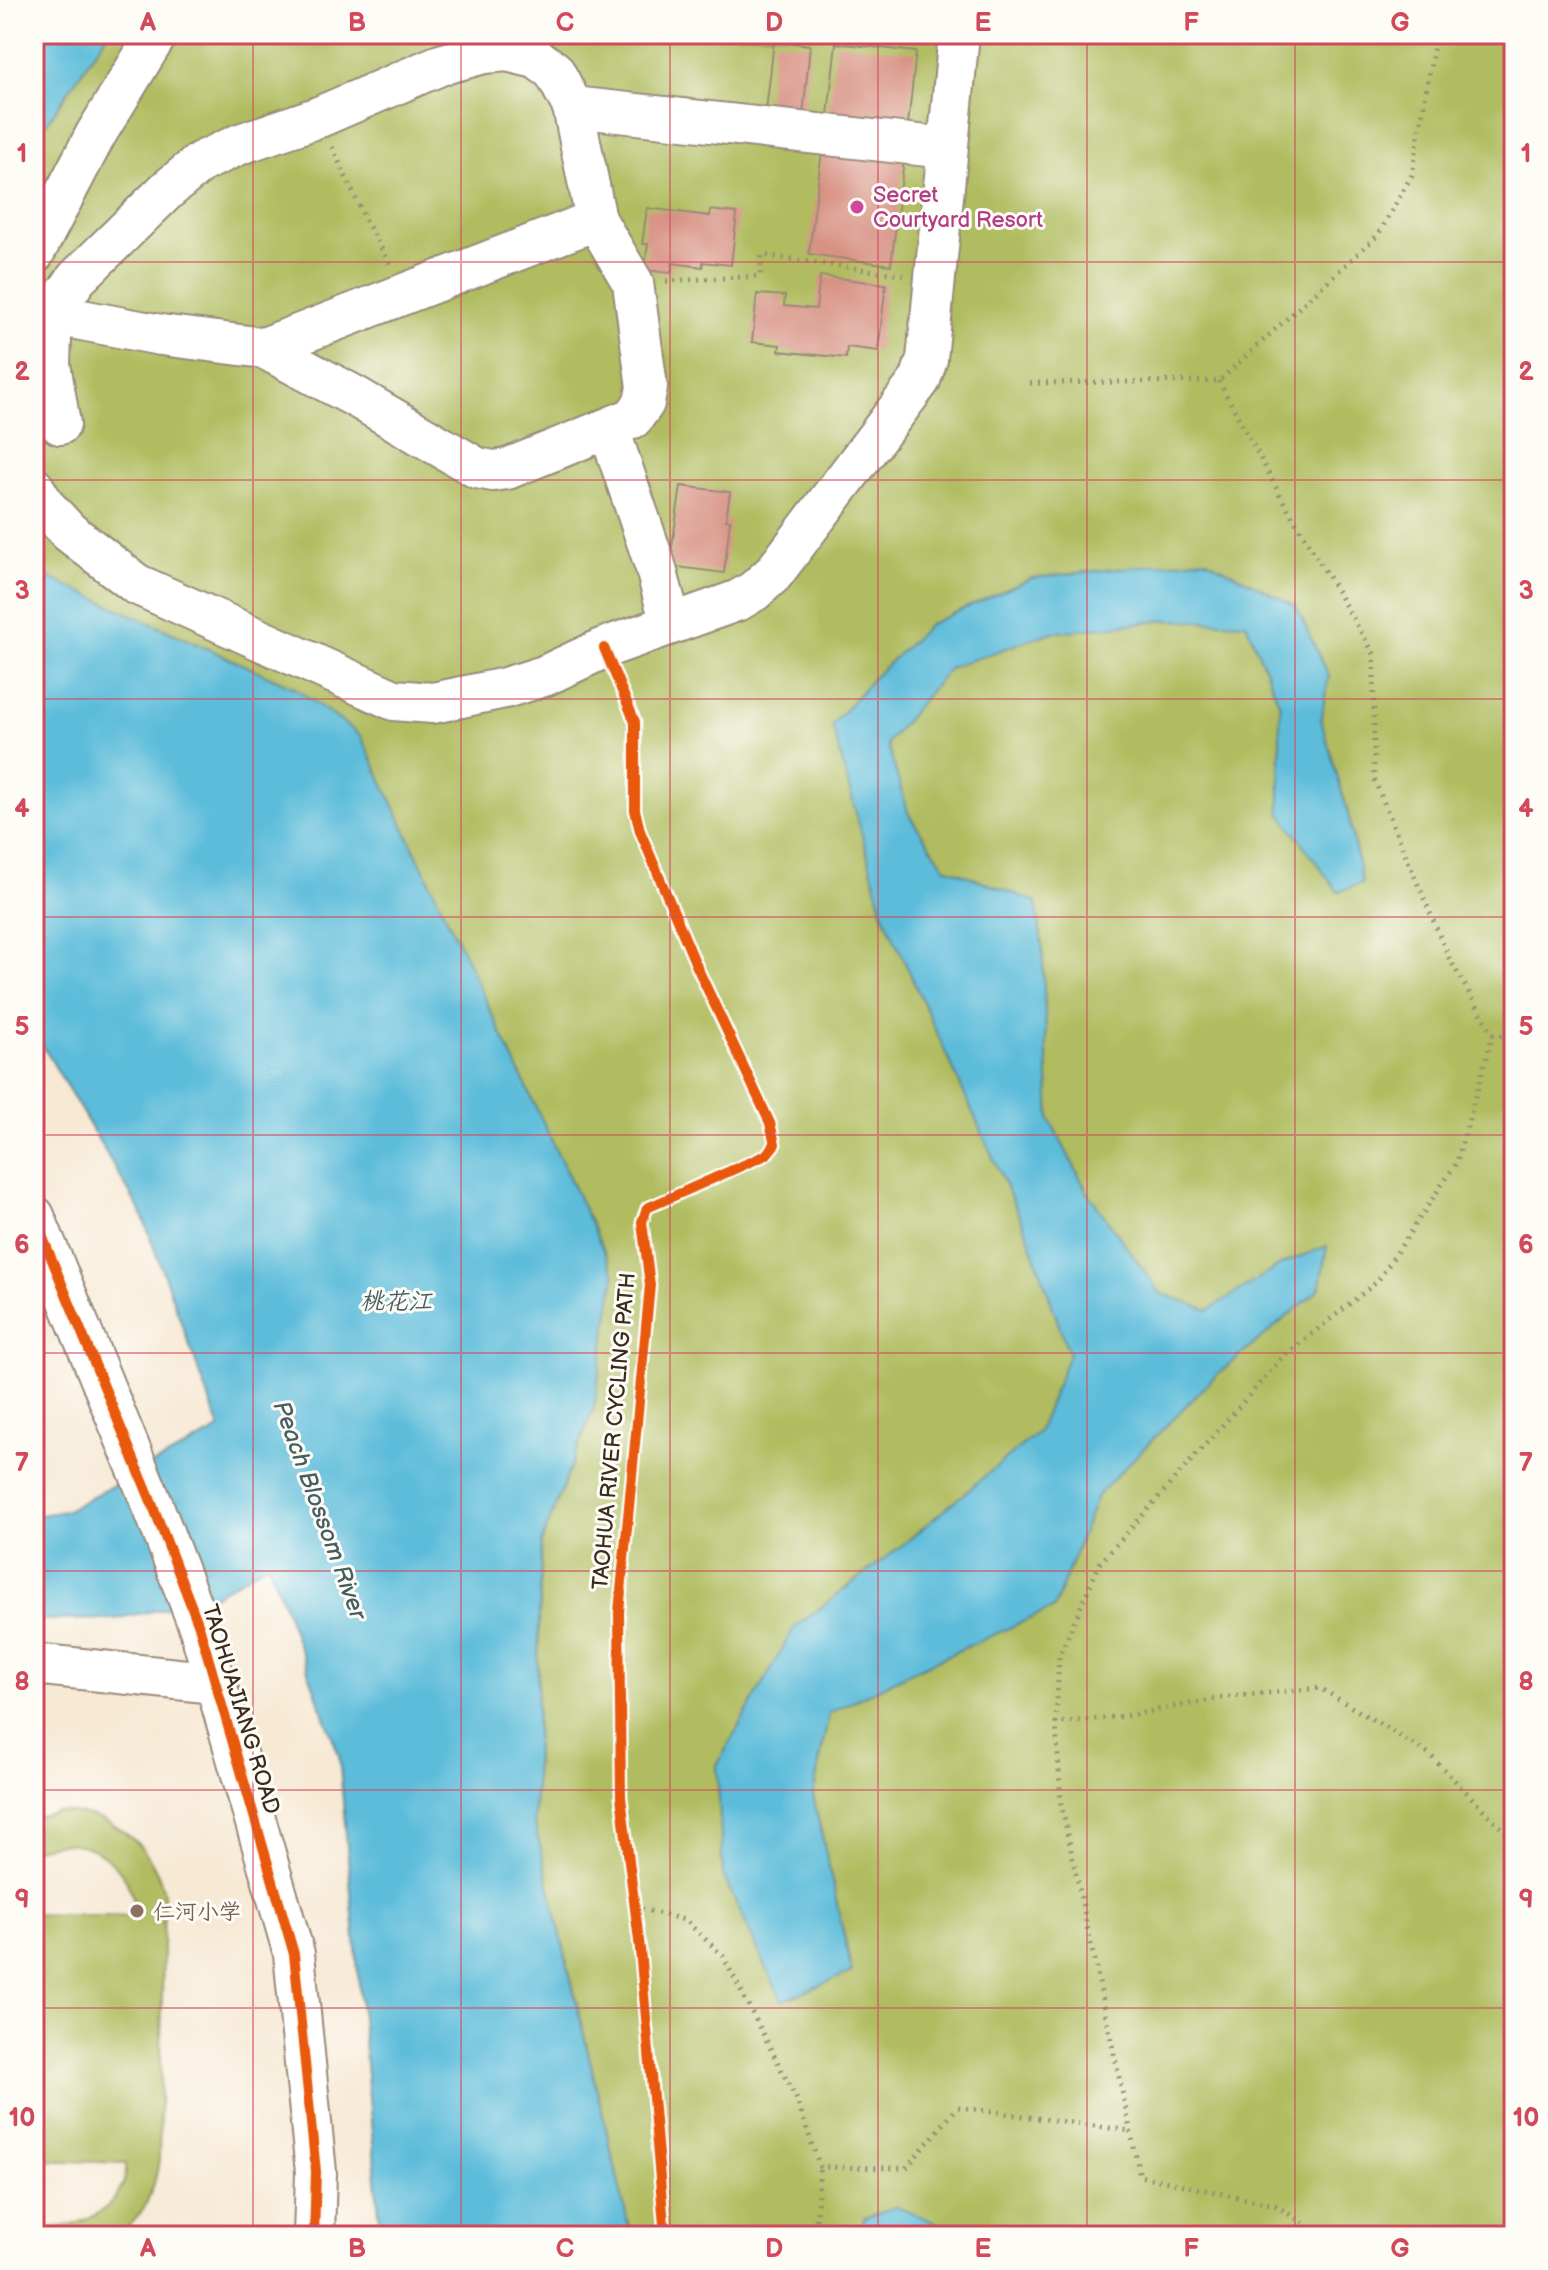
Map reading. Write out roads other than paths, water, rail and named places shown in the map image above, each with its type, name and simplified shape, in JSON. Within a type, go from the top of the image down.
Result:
[{"type":"street","points":[[34,253],[96,134],[157,34]]},
{"type":"street","points":[[34,488],[45,506],[69,532],[136,584],[394,700],[433,703],[505,688],[544,676],[604,648],[739,600],[773,574],[920,380],[927,359],[959,34]]},
{"type":"street","points":[[507,43],[554,71],[573,107],[596,220],[633,283],[646,395],[640,411],[633,418],[507,469],[493,471],[477,468],[356,397],[264,348],[161,335],[43,312],[167,190],[201,162],[240,144],[319,117],[440,65],[507,43]]},
{"type":"street","points":[[573,107],[946,148]]},
{"type":"street","points":[[264,348],[596,220]]},
{"type":"street","points":[[43,312],[60,424]]},
{"type":"street","points":[[609,429],[655,565],[671,624]]},
{"type":"street","name":"TAOHUAJIANG ROAD","points":[[34,1216],[199,1626],[294,1954],[316,2172],[314,2236]]},
{"type":"street","points":[[34,1664],[215,1683]]},
{"type":"water","points":[[34,34],[107,34],[34,142]]},
{"type":"water","points":[[1205,559],[1296,606],[1329,676],[1321,719],[1348,813],[1362,883],[1338,892],[1280,813],[1280,705],[1246,623],[1169,620],[1049,633],[949,668],[887,743],[909,815],[945,867],[1036,902],[1042,944],[1050,1120],[1088,1193],[1160,1293],[1208,1310],[1284,1263],[1327,1246],[1319,1290],[1211,1380],[1097,1496],[1054,1608],[926,1665],[829,1713],[813,1795],[852,1972],[782,2001],[723,1875],[717,1765],[794,1628],[901,1546],[1038,1432],[1069,1354],[1028,1235],[884,916],[832,725],[872,679],[930,624],[1032,578]]},
{"type":"water","name":"桃花江","points":[[34,571],[295,688],[361,736],[615,1275],[594,1407],[541,1543],[534,1821],[631,2236],[381,2236],[339,1755],[268,1563],[207,1600],[114,1619],[34,1620],[34,1516],[65,1511],[220,1429],[141,1212],[34,1031]]},
{"type":"water","points":[[897,2206],[943,2226],[936,2236],[858,2236],[864,2218]]},
{"type":"place","name":"Secret Courtyard Resort","points":[[857,207]]},
{"type":"place","name":"仁河小学","points":[[137,1911]]},
{"type":"water label","name":"Peach Blossom River","points":[[320,1510]]}]
